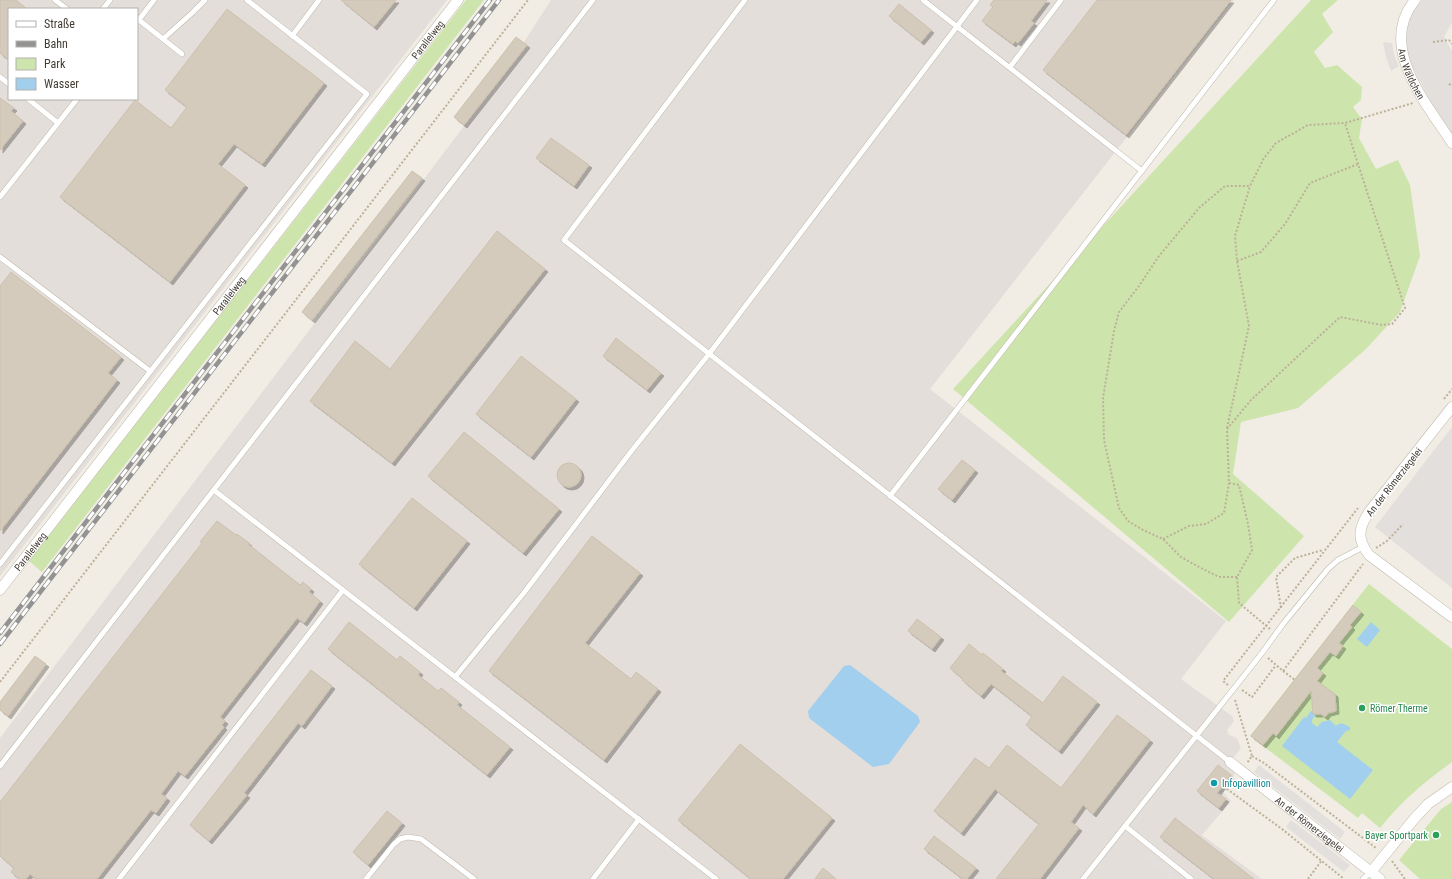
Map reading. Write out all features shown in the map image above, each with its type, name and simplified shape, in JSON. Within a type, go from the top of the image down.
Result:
[{"type":"street","name":"Parallelweg","points":[[0,590],[458,0]]},
{"type":"street","name":"Am Wäldchen","points":[[1415,0],[1404,19],[1400,35],[1402,51],[1411,78],[1452,143]]},
{"type":"street","name":"An der Römerziegelei","points":[[1366,551],[1360,535],[1362,523],[1369,512],[1452,407]]},
{"type":"street","points":[[1366,551],[1452,617]]},
{"type":"street","name":"An der Römerziegelei","points":[[1230,762],[1380,879]]},
{"type":"street","points":[[1371,872],[1428,804],[1452,787]]},
{"type":"lane","points":[[55,0],[66,8]]},
{"type":"lane","points":[[104,8],[110,0]]},
{"type":"lane","points":[[154,0],[138,21],[182,54]]},
{"type":"lane","points":[[163,39],[204,0]]},
{"type":"lane","points":[[0,564],[366,94],[247,0]]},
{"type":"lane","points":[[292,36],[320,0]]},
{"type":"lane","points":[[0,766],[215,491],[593,0]]},
{"type":"lane","points":[[745,0],[564,240],[1230,762]]},
{"type":"lane","points":[[923,0],[1010,66],[1142,171]]},
{"type":"lane","points":[[455,677],[523,594],[633,449],[709,354],[977,0]]},
{"type":"lane","points":[[1010,66],[1061,0]]},
{"type":"lane","points":[[890,496],[1274,0]]},
{"type":"lane","points":[[0,77],[8,83]]},
{"type":"lane","points":[[29,100],[58,123]]},
{"type":"lane","points":[[1,194],[76,100]]},
{"type":"lane","points":[[0,257],[150,371]]},
{"type":"lane","points":[[215,491],[716,879]]},
{"type":"lane","points":[[1083,879],[1328,569],[1338,560],[1366,551]]},
{"type":"lane","points":[[118,879],[343,590]]},
{"type":"lane","points":[[593,879],[639,819]]},
{"type":"lane","points":[[1125,826],[1191,879]]},
{"type":"lane","points":[[366,879],[394,844],[400,839],[408,837],[421,839],[474,879]]},
{"type":"lane","points":[[1363,879],[1371,872]]},
{"type":"path","points":[[0,682],[528,0]]},
{"type":"path","points":[[1433,42],[1448,40],[1452,44]]},
{"type":"path","points":[[1163,539],[1189,526],[1206,524],[1224,513],[1229,483],[1227,429],[1249,326],[1237,261],[1235,236],[1250,186],[1264,158],[1276,143],[1308,125],[1346,123],[1424,100]]},
{"type":"path","points":[[1227,429],[1251,400],[1340,317],[1382,325],[1392,324],[1405,308],[1346,123]]},
{"type":"path","points":[[1237,261],[1261,252],[1285,224],[1310,183],[1358,164]]},
{"type":"path","points":[[1237,577],[1219,577],[1206,571],[1182,557],[1163,539],[1128,521],[1119,508],[1110,473],[1104,440],[1103,398],[1116,321],[1119,312],[1159,256],[1199,208],[1225,186],[1250,186]]},
{"type":"path","points":[[1442,402],[1452,389]]},
{"type":"path","points":[[1229,483],[1239,485],[1252,550],[1237,577],[1239,603],[1276,633]]},
{"type":"path","points":[[1359,506],[1223,681],[1232,691],[1235,698],[1252,756],[1264,763],[1385,855],[1395,864],[1405,879]]},
{"type":"path","points":[[1283,671],[1366,551],[1387,541],[1403,524]]},
{"type":"path","points":[[1281,608],[1276,577],[1295,558],[1324,550]]},
{"type":"path","points":[[1262,654],[1295,680]]},
{"type":"path","points":[[1235,698],[1241,689],[1252,697],[1276,665]]},
{"type":"path","points":[[1252,756],[1227,789],[1322,860],[1344,879]]},
{"type":"path","points":[[1308,879],[1322,860]]},
{"type":"shaded area","points":[[0,0],[447,0],[0,576]]},
{"type":"shaded area","points":[[551,0],[1234,0],[930,389],[1226,621],[1181,679],[1232,716],[1234,721],[1227,730],[1229,735],[1237,738],[1241,748],[1230,762],[1238,769],[1223,792],[1231,801],[1202,835],[1262,879],[0,879],[0,738],[502,76]]},
{"type":"shaded area","points":[[1422,0],[1452,0],[1452,22],[1444,37],[1452,51],[1452,135],[1431,102],[1405,52],[1406,20]]},
{"type":"shaded area","points":[[1383,42],[1392,43],[1394,55],[1399,66],[1391,71],[1386,57]]},
{"type":"shaded area","points":[[1452,427],[1452,588],[1375,527]]},
{"type":"shaded area","points":[[1259,765],[1345,832],[1340,839],[1254,772]]},
{"type":"shaded area","points":[[1291,820],[1350,865],[1344,872],[1286,827]]},
{"type":"shaded area","points":[[1147,851],[1171,869],[1175,879],[1167,879],[1166,876],[1142,857]]},
{"type":"green space","points":[[466,0],[484,0],[42,572],[29,561]]},
{"type":"green space","points":[[1311,0],[1338,0],[1322,14],[1333,32],[1314,52],[1325,68],[1337,65],[1362,87],[1361,100],[1353,107],[1362,119],[1359,138],[1376,169],[1398,160],[1410,185],[1420,256],[1400,312],[1366,349],[1298,408],[1241,422],[1233,474],[1304,536],[1229,622],[953,389]]},
{"type":"green space","name":"Römer Therme","points":[[1369,584],[1452,649],[1452,762],[1414,792],[1380,828],[1362,813],[1358,818],[1250,736]]},
{"type":"green space","name":"Bayer Sportpark","points":[[1452,802],[1452,879],[1420,879],[1399,860],[1441,809]]},
{"type":"water","points":[[1371,622],[1380,630],[1367,647],[1357,639]]},
{"type":"water","points":[[850,665],[918,716],[920,722],[889,764],[873,767],[809,718],[808,711],[844,666]]},
{"type":"water","points":[[1311,711],[1316,714],[1312,720],[1312,723],[1317,727],[1322,722],[1330,720],[1336,726],[1343,724],[1350,727],[1350,730],[1346,731],[1337,742],[1373,770],[1350,799],[1282,746],[1304,717],[1306,718]]},
{"type":"building","points":[[0,0],[16,0],[26,8],[8,8],[8,59],[0,53]]},
{"type":"building","points":[[341,0],[396,0],[374,27]]},
{"type":"building","points":[[994,0],[1047,0],[1031,21],[1034,23],[1018,43],[1015,41],[1013,44],[982,21],[993,7],[990,5]]},
{"type":"building","points":[[1097,0],[1231,0],[1126,135],[1043,70]]},
{"type":"building","points":[[899,4],[931,30],[921,42],[889,16]]},
{"type":"building","points":[[227,9],[324,83],[262,164],[234,144],[218,164],[245,185],[170,282],[60,197],[135,100],[171,128],[187,107],[165,90]]},
{"type":"building","points":[[516,37],[527,45],[464,125],[454,117]]},
{"type":"building","points":[[0,98],[14,108],[11,111],[23,121],[0,150]]},
{"type":"building","points":[[551,138],[589,165],[574,186],[536,158]]},
{"type":"building","points":[[412,171],[422,178],[312,320],[302,312]]},
{"type":"building","points":[[497,231],[545,269],[392,463],[310,401],[355,341],[390,369]]},
{"type":"building","points":[[11,272],[121,357],[108,373],[117,380],[0,531],[0,286]]},
{"type":"building","points":[[616,338],[661,373],[647,390],[603,356]]},
{"type":"building","points":[[521,356],[576,399],[531,457],[476,414]]},
{"type":"building","points":[[464,432],[559,509],[523,553],[428,476]]},
{"type":"building","points":[[962,460],[975,470],[952,500],[938,489]]},
{"type":"building","points":[[564,463],[574,463],[581,470],[581,480],[574,487],[564,487],[557,480],[557,470]]},
{"type":"building","points":[[412,498],[467,541],[414,608],[359,564]]},
{"type":"building","points":[[217,521],[249,543],[248,544],[300,585],[303,582],[311,589],[309,592],[320,601],[304,623],[297,618],[220,717],[225,721],[222,725],[224,727],[185,776],[178,771],[161,794],[167,798],[156,813],[151,810],[97,879],[36,879],[30,874],[26,879],[20,879],[11,872],[14,868],[0,856],[0,802],[202,543],[200,542]]},
{"type":"building","points":[[592,536],[640,573],[585,643],[631,679],[636,672],[658,689],[604,760],[489,671]]},
{"type":"building","points":[[1353,605],[1361,612],[1350,625],[1352,627],[1339,643],[1343,646],[1336,656],[1330,652],[1317,668],[1323,673],[1317,681],[1335,694],[1336,711],[1328,713],[1325,717],[1321,714],[1313,714],[1311,691],[1276,736],[1273,733],[1263,745],[1251,736]]},
{"type":"building","points":[[917,619],[941,637],[932,649],[908,631]]},
{"type":"building","points":[[349,622],[397,660],[400,656],[420,672],[418,675],[438,691],[441,688],[459,702],[457,705],[510,747],[487,775],[328,649]]},
{"type":"building","points":[[969,644],[982,655],[983,653],[1003,669],[1001,671],[1043,703],[1063,676],[1097,702],[1059,751],[1026,725],[1032,716],[991,684],[981,696],[950,668]]},
{"type":"building","points":[[35,656],[46,664],[8,716],[0,710],[0,702]]},
{"type":"building","points":[[311,670],[332,686],[302,726],[298,723],[244,793],[247,795],[209,841],[190,825]]},
{"type":"building","points":[[1117,715],[1150,740],[1093,814],[1083,805],[1071,822],[1079,828],[1040,879],[996,879],[1039,824],[995,789],[961,833],[934,811],[975,758],[989,768],[1007,745],[1061,788]]},
{"type":"building","points":[[740,744],[832,818],[783,879],[751,879],[678,820]]},
{"type":"building","name":"Infopavillion","points":[[1218,765],[1231,775],[1217,793],[1226,799],[1219,808],[1197,791]]},
{"type":"building","points":[[387,811],[402,823],[368,865],[353,852]]},
{"type":"building","points":[[1175,818],[1254,879],[1214,879],[1160,837]]},
{"type":"building","points":[[934,836],[976,868],[967,879],[963,879],[924,849]]},
{"type":"building","points":[[823,868],[836,879],[815,879]]},
{"type":"railway","points":[[0,633],[490,0]]},
{"type":"railway","points":[[0,644],[499,0]]},
{"type":"place","name":"Römer Therme","points":[[1362,708]]},
{"type":"place","name":"Infopavillion","points":[[1214,783]]},
{"type":"place","name":"Bayer Sportpark","points":[[1436,835]]}]
